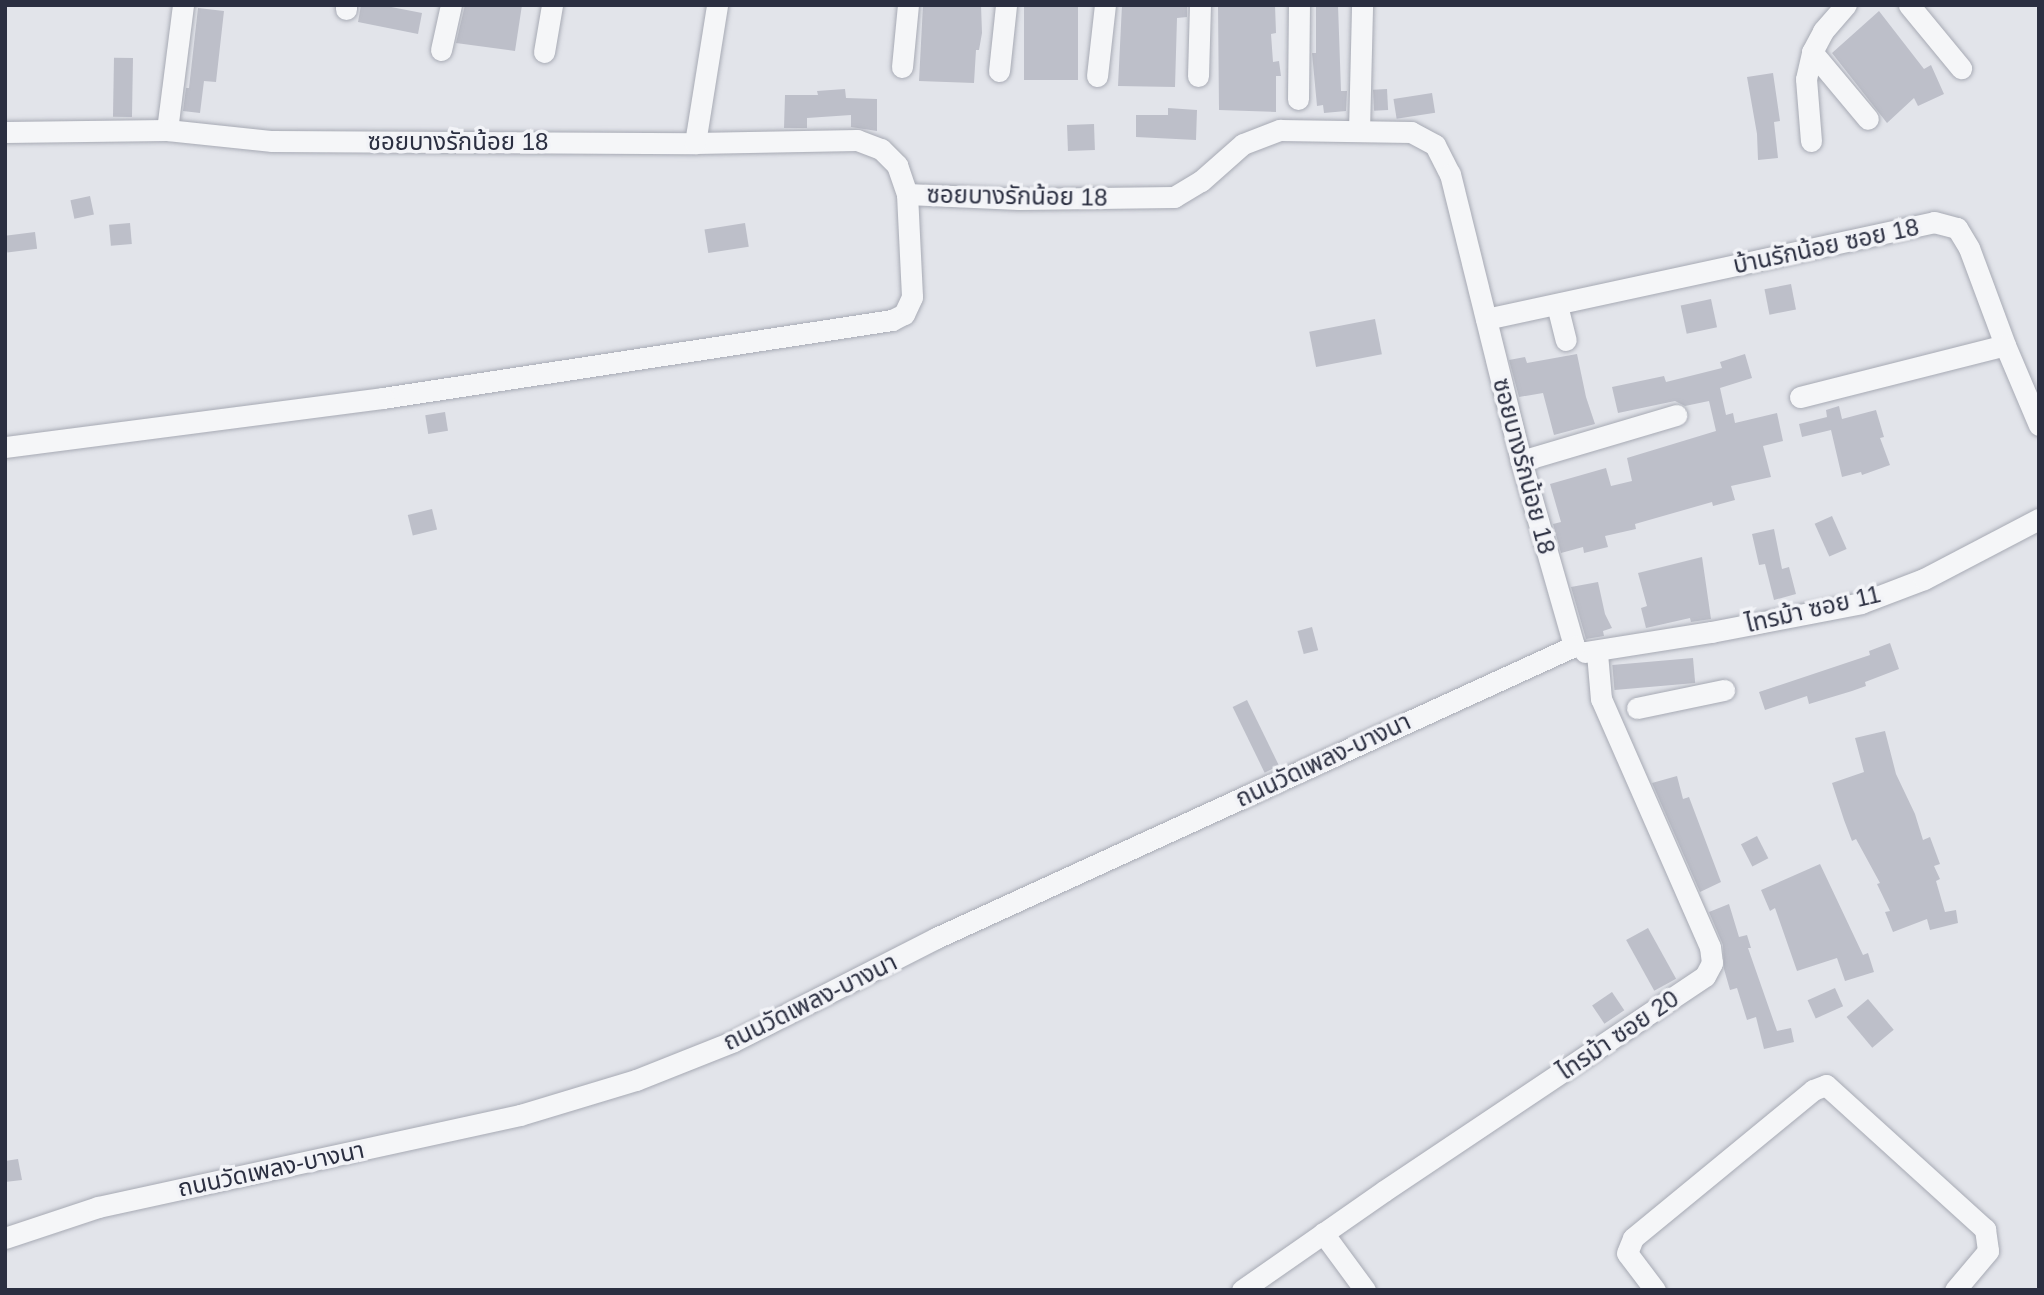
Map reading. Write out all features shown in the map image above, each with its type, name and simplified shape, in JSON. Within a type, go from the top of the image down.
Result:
[{"type":"street","points":[[167,130],[183,5]]},
{"type":"street","points":[[441,50],[451,5]]},
{"type":"street","points":[[544,52],[552,5]]},
{"type":"street","points":[[695,143],[717,5]]},
{"type":"street","points":[[902,67],[908,5]]},
{"type":"street","points":[[999,71],[1006,5]]},
{"type":"street","points":[[1097,76],[1105,5]]},
{"type":"street","points":[[1198,76],[1200,5]]},
{"type":"street","points":[[1298,99],[1299,5]]},
{"type":"street","points":[[1359,131],[1362,5]]},
{"type":"street","points":[[1811,141],[1805,79],[1812,52],[1823,31],[1846,5]]},
{"type":"street","points":[[1909,5],[1961,68]]},
{"type":"street","points":[[1812,52],[1868,120]]},
{"type":"street","name":"ซอยบางรักน้อย 18","points":[[5,132],[167,130],[272,141],[695,143],[857,140],[881,149],[897,165],[907,194],[1019,199],[1174,197],[1202,181],[1243,144],[1280,130],[1411,132],[1435,145],[1450,174],[1521,461],[1574,646]]},
{"type":"street","points":[[5,447],[397,396],[892,320],[904,314],[912,297],[907,194]]},
{"type":"street","name":"บ้านรักน้อย ซอย 18","points":[[1486,319],[1934,222],[1957,228],[1969,248],[2005,345],[2039,425]]},
{"type":"street","points":[[1557,305],[1566,340]]},
{"type":"street","points":[[1800,397],[2005,345]]},
{"type":"street","points":[[1521,461],[1676,415]]},
{"type":"street","name":"ไทรม้า ซอย 11","points":[[1597,653],[1639,642],[1711,632],[1861,603],[1924,579],[2039,519]]},
{"type":"street","points":[[1574,646],[1584,652],[1597,653]]},
{"type":"street","name":"ถนนวัดเพลง-บางนา","points":[[5,1238],[99,1207],[520,1115],[636,1080],[734,1041],[936,938],[1574,646]]},
{"type":"street","name":"ไทรม้า ซอย 20","points":[[1242,1290],[1704,976],[1712,963],[1710,947],[1601,699],[1597,653]]},
{"type":"street","points":[[1637,708],[1724,690]]},
{"type":"street","points":[[1656,1290],[1627,1253],[1627,1246],[1633,1238],[1820,1085],[1832,1088],[1985,1229],[1990,1242],[1988,1251],[1955,1290]]},
{"type":"street","points":[[1323,1233],[1366,1290]]},
{"type":"building","points":[[361,5],[381,5],[422,13],[418,34],[358,22]]},
{"type":"building","points":[[465,5],[522,5],[515,51],[456,43]]},
{"type":"building","points":[[923,5],[981,5],[982,33],[979,50],[976,50],[974,83],[919,81]]},
{"type":"building","points":[[1024,5],[1078,5],[1078,80],[1024,80]]},
{"type":"building","points":[[1122,5],[1187,5],[1187,17],[1177,18],[1175,87],[1118,86]]},
{"type":"building","points":[[1275,5],[1276,33],[1271,34],[1273,62],[1279,61],[1281,76],[1276,76],[1276,112],[1219,110],[1218,7]]},
{"type":"building","points":[[1316,5],[1338,5],[1341,91],[1347,91],[1346,111],[1324,113],[1323,105],[1317,106],[1312,53],[1316,53]]},
{"type":"building","points":[[198,8],[224,11],[216,82],[204,81],[200,113],[183,111],[186,88],[189,88]]},
{"type":"building","points":[[1879,11],[1924,69],[1931,65],[1944,94],[1918,106],[1914,98],[1887,123],[1832,53]]},
{"type":"building","points":[[114,58],[133,58],[132,117],[113,117]]},
{"type":"building","points":[[1773,73],[1780,121],[1774,122],[1778,158],[1758,160],[1757,134],[1747,77]]},
{"type":"building","points":[[845,89],[846,98],[877,99],[877,131],[851,127],[851,115],[807,118],[807,128],[784,128],[785,95],[818,95],[817,91]]},
{"type":"building","points":[[1387,89],[1388,110],[1374,111],[1373,90]]},
{"type":"building","points":[[1432,93],[1435,113],[1397,119],[1393,99]]},
{"type":"building","points":[[1168,108],[1197,110],[1196,140],[1136,137],[1136,115],[1168,115]]},
{"type":"building","points":[[1094,124],[1095,150],[1068,151],[1067,125]]},
{"type":"building","points":[[90,196],[94,215],[74,219],[70,200]]},
{"type":"building","points":[[130,223],[132,244],[111,246],[109,225]]},
{"type":"building","points":[[745,223],[749,247],[708,253],[705,229]]},
{"type":"building","points":[[35,232],[37,249],[7,253],[5,236]]},
{"type":"building","points":[[1791,284],[1796,310],[1769,315],[1764,289]]},
{"type":"building","points":[[1711,299],[1717,327],[1687,334],[1681,305]]},
{"type":"building","points":[[1375,319],[1382,354],[1316,367],[1309,332]]},
{"type":"building","points":[[1577,354],[1595,424],[1554,435],[1543,393],[1519,397],[1509,360],[1525,357],[1527,363]]},
{"type":"building","points":[[1745,354],[1752,378],[1720,388],[1726,415],[1733,413],[1735,423],[1777,413],[1783,441],[1763,446],[1771,477],[1731,486],[1735,500],[1713,506],[1712,502],[1635,524],[1636,529],[1605,536],[1608,547],[1584,553],[1583,547],[1561,553],[1553,524],[1561,522],[1550,484],[1606,468],[1611,486],[1632,481],[1627,458],[1716,431],[1709,401],[1685,406],[1675,401],[1618,413],[1612,387],[1664,376],[1666,382],[1722,368],[1720,362]]},
{"type":"building","points":[[1839,406],[1842,419],[1876,410],[1884,437],[1880,438],[1890,465],[1862,475],[1861,472],[1842,477],[1831,430],[1802,437],[1799,424],[1827,417],[1826,410]]},
{"type":"building","points":[[445,412],[448,431],[428,434],[425,415]]},
{"type":"building","points":[[432,509],[437,529],[413,535],[408,515]]},
{"type":"building","points":[[1832,516],[1847,549],[1829,557],[1815,524]]},
{"type":"building","points":[[1774,529],[1782,569],[1789,567],[1796,594],[1774,600],[1765,564],[1759,565],[1752,534]]},
{"type":"building","points":[[1702,557],[1711,619],[1691,622],[1690,618],[1646,628],[1641,608],[1647,606],[1638,573]]},
{"type":"building","points":[[1598,582],[1605,614],[1612,628],[1603,631],[1604,636],[1586,639],[1571,587]]},
{"type":"building","points":[[1312,627],[1318,650],[1304,654],[1298,631]]},
{"type":"building","points":[[1890,643],[1899,669],[1865,682],[1866,686],[1852,691],[1809,704],[1807,696],[1765,710],[1759,692],[1870,655],[1869,651]]},
{"type":"building","points":[[1693,658],[1695,683],[1614,690],[1612,665]]},
{"type":"building","points":[[1247,700],[1279,766],[1265,773],[1233,707]]},
{"type":"building","points":[[1885,731],[1896,774],[1915,814],[1923,840],[1930,837],[1940,864],[1934,866],[1940,879],[1936,881],[1945,912],[1956,910],[1958,923],[1930,930],[1927,919],[1893,932],[1885,912],[1890,911],[1877,884],[1880,883],[1856,839],[1852,841],[1844,820],[1832,783],[1864,772],[1855,738]]},
{"type":"building","points":[[1677,776],[1683,799],[1689,797],[1721,882],[1700,892],[1652,783]]},
{"type":"building","points":[[1757,836],[1768,858],[1752,866],[1741,844]]},
{"type":"building","points":[[1820,864],[1863,955],[1868,953],[1874,972],[1845,981],[1837,958],[1797,971],[1775,908],[1770,911],[1761,890]]},
{"type":"building","points":[[1729,904],[1739,937],[1747,935],[1751,948],[1748,948],[1777,1031],[1791,1028],[1794,1042],[1764,1049],[1756,1017],[1747,1020],[1737,988],[1730,990],[1724,969],[1723,945],[1709,912]]},
{"type":"building","points":[[1648,928],[1676,979],[1654,991],[1626,940]]},
{"type":"building","points":[[1835,988],[1843,1006],[1816,1018],[1808,1000]]},
{"type":"building","points":[[1612,992],[1624,1010],[1604,1024],[1592,1005]]},
{"type":"building","points":[[1868,999],[1894,1030],[1872,1048],[1847,1017]]},
{"type":"building","points":[[18,1159],[22,1180],[5,1182],[5,1161]]}]
